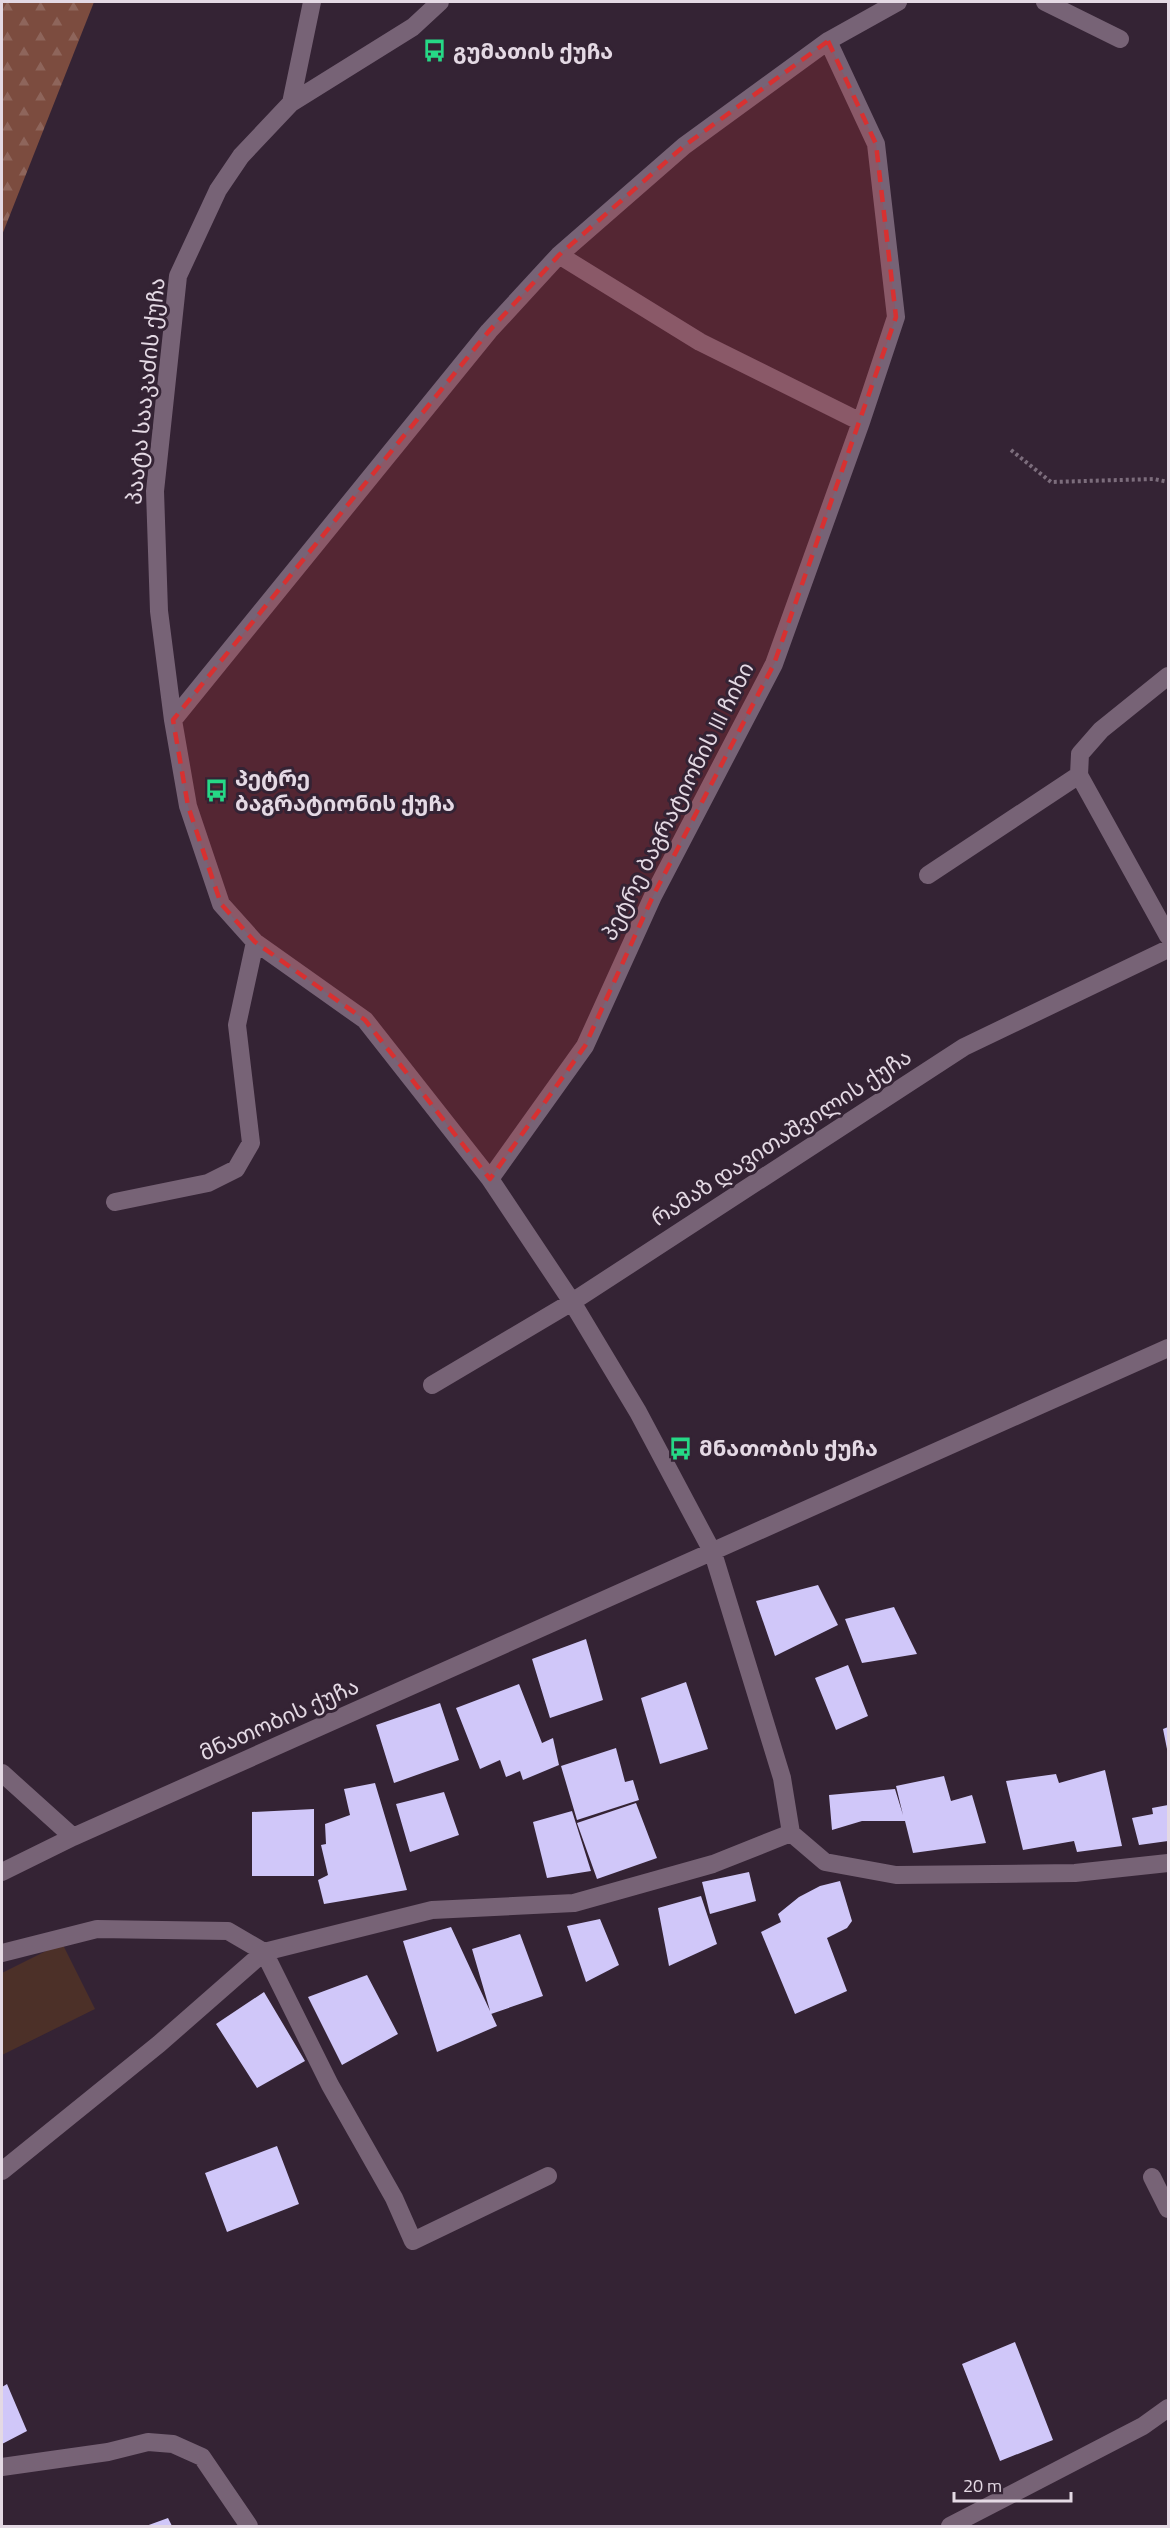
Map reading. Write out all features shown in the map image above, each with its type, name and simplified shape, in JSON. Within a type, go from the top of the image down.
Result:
[{"type":"street","points":[[291,103],[312,2]]},
{"type":"street","name":"პაატა სააკაძის ქუჩა","points":[[440,2],[413,27],[291,103],[241,156],[218,190],[178,276],[155,491],[159,611],[173,720],[188,806],[221,904],[255,942],[365,1020],[490,1179],[572,1302],[638,1412],[713,1553],[782,1778],[791,1833]]},
{"type":"street","points":[[173,720],[489,331],[559,255],[684,146],[828,41],[898,2]]},
{"type":"street","points":[[1045,2],[1120,39]]},
{"type":"street","name":"პეტრე ბაგრატიონის III ჩიხი","points":[[490,1179],[585,1047],[653,896],[774,664],[861,422],[896,317],[876,144],[828,41]]},
{"type":"street","points":[[559,255],[700,342],[861,422]]},
{"type":"street","points":[[1168,676],[1101,729],[1080,754],[1079,775],[1168,936]]},
{"type":"street","points":[[928,875],[1079,775]]},
{"type":"street","points":[[115,1202],[208,1183],[236,1169],[251,1143],[237,1025],[255,942]]},
{"type":"street","name":"რამაზ დავითაშვილის ქუჩა","points":[[432,1385],[572,1302],[964,1047],[1168,949]]},
{"type":"street","name":"მნათობის ქუჩა","points":[[2,1872],[73,1837],[1168,1349]]},
{"type":"street","points":[[2,1773],[73,1837]]},
{"type":"street","points":[[2,2171],[159,2044],[264,1952],[432,1910],[574,1903],[713,1864],[791,1833],[825,1862],[896,1875],[1075,1873],[1168,1863]]},
{"type":"street","points":[[2,1953],[97,1929],[228,1931],[264,1952],[330,2085],[394,2198],[413,2241],[548,2176]]},
{"type":"street","points":[[1152,2177],[1168,2209]]},
{"type":"street","points":[[950,2526],[1143,2426],[1168,2408]]},
{"type":"street","points":[[2,2467],[108,2452],[148,2442],[173,2444],[202,2457],[249,2526]]},
{"type":"path","points":[[1011,450],[1051,482],[1154,479],[1168,482]]},
{"type":"highlighted area","points":[[828,41],[876,144],[896,317],[774,664],[653,896],[585,1046],[490,1179],[365,1020],[255,942],[221,904],[188,806],[173,720],[489,331],[559,255],[684,146]]},
{"type":"green space","points":[[2,2],[94,2],[2,235]]},
{"type":"shaded area","points":[[62,1943],[95,2009],[2,2055],[2,1973]]},
{"type":"building","points":[[818,1585],[838,1625],[775,1656],[756,1601]]},
{"type":"building","points":[[894,1607],[917,1654],[862,1663],[845,1619]]},
{"type":"building","points":[[586,1639],[603,1700],[550,1718],[532,1659]]},
{"type":"building","points":[[848,1665],[868,1716],[836,1730],[815,1678]]},
{"type":"building","points":[[686,1682],[708,1749],[660,1764],[641,1698]]},
{"type":"building","points":[[519,1684],[542,1743],[553,1738],[559,1765],[523,1780],[520,1771],[506,1777],[500,1760],[480,1769],[456,1708]]},
{"type":"building","points":[[440,1703],[459,1760],[394,1783],[376,1725]]},
{"type":"building","points":[[1168,1727],[1168,1754],[1163,1729]]},
{"type":"building","points":[[616,1748],[625,1782],[633,1780],[639,1800],[577,1820],[561,1766]]},
{"type":"building","points":[[1105,1770],[1122,1846],[1077,1852],[1074,1841],[1023,1850],[1006,1781],[1056,1774],[1059,1783]]},
{"type":"building","points":[[944,1776],[951,1801],[972,1795],[986,1843],[913,1853],[905,1821],[862,1821],[832,1830],[829,1795],[895,1789],[903,1815],[896,1786]]},
{"type":"building","points":[[375,1783],[407,1890],[324,1904],[318,1880],[328,1875],[321,1845],[326,1844],[325,1824],[350,1815],[344,1789]]},
{"type":"building","points":[[444,1792],[459,1835],[410,1852],[396,1804]]},
{"type":"building","points":[[636,1803],[657,1858],[597,1879],[577,1823]]},
{"type":"building","points":[[1168,1805],[1168,1841],[1139,1845],[1132,1818],[1153,1814],[1152,1808]]},
{"type":"building","points":[[314,1809],[314,1876],[252,1876],[252,1812]]},
{"type":"building","points":[[572,1811],[591,1871],[547,1878],[533,1822]]},
{"type":"building","points":[[749,1872],[756,1901],[710,1914],[702,1882]]},
{"type":"building","points":[[840,1881],[852,1921],[847,1928],[827,1938],[847,1991],[795,2014],[761,1932],[781,1922],[778,1914],[799,1897],[820,1886]]},
{"type":"building","points":[[701,1896],[717,1944],[669,1966],[658,1908]]},
{"type":"building","points":[[600,1919],[619,1965],[586,1982],[567,1926]]},
{"type":"building","points":[[451,1927],[497,2026],[437,2052],[403,1941]]},
{"type":"building","points":[[520,1934],[543,1996],[491,2014],[472,1949]]},
{"type":"building","points":[[367,1975],[398,2034],[342,2065],[308,1997]]},
{"type":"building","points":[[264,1992],[305,2061],[257,2088],[216,2024]]},
{"type":"building","points":[[277,2146],[299,2204],[227,2232],[205,2173]]},
{"type":"building","points":[[1015,2342],[1053,2440],[1000,2461],[962,2364]]},
{"type":"building","points":[[7,2384],[27,2431],[2,2444],[2,2387]]},
{"type":"building","points":[[168,2518],[172,2526],[146,2526]]},
{"type":"place","name":"გუმათის ქუჩა","points":[[435,51]]},
{"type":"place","name":"პეტრე ბაგრატიონის ქუჩა","points":[[217,791]]},
{"type":"place","name":"მნათობის ქუჩა","points":[[681,1448]]}]
